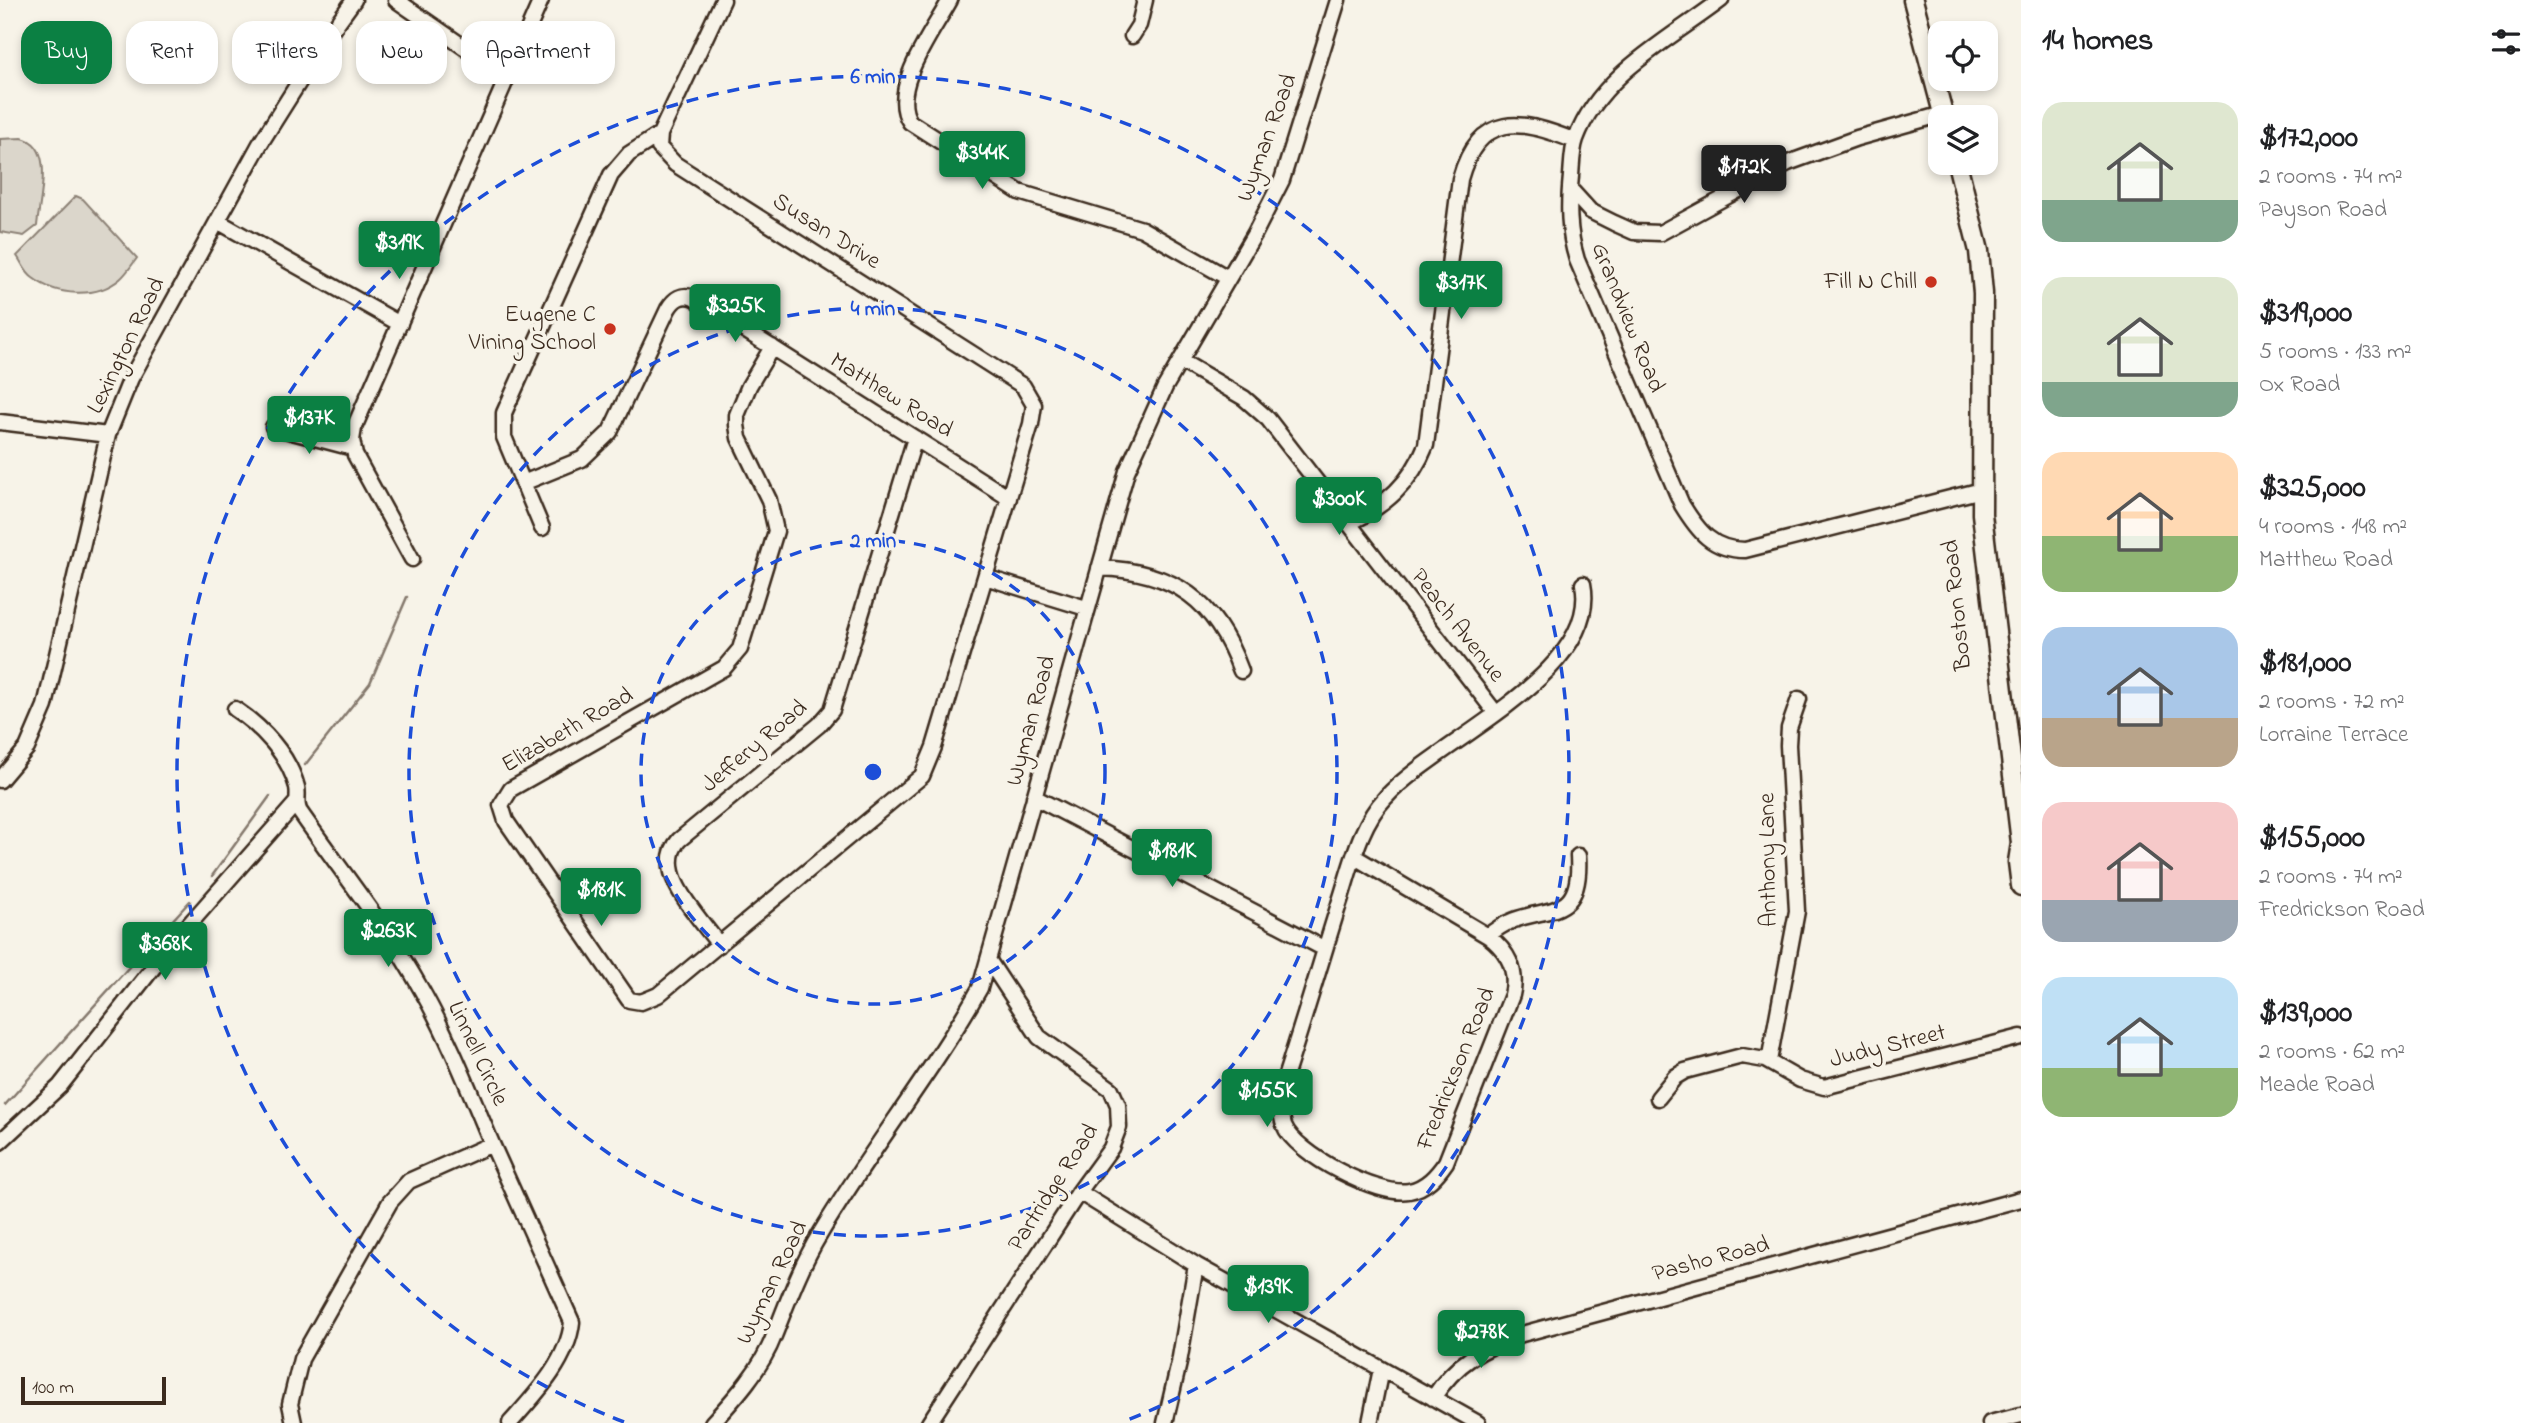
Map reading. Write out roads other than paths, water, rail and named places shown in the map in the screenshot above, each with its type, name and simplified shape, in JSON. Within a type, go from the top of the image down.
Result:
[{"type":"main road","points":[[1913,0],[1941,105]]},
{"type":"main road","name":"Boston Road","points":[[1961,175],[1979,251],[1983,296],[1981,424],[1984,543],[2021,843],[2018,862]]},
{"type":"main road","name":"Boston Road","points":[[1981,424],[1974,492],[1976,565],[2012,846],[2018,862],[2021,886]]},
{"type":"street","name":"Lexington Road","points":[[0,780],[27,748],[45,706],[108,435],[131,378],[260,144],[354,0]]},
{"type":"street","points":[[396,0],[461,45]]},
{"type":"street","points":[[532,21],[541,0]]},
{"type":"street","points":[[542,528],[504,437],[504,413],[611,175],[629,154],[660,134],[723,0]]},
{"type":"street","points":[[950,0],[904,90],[903,109],[910,122],[1019,192],[1142,229],[1228,278]]},
{"type":"street","points":[[1132,36],[1139,25],[1144,0]]},
{"type":"street","name":"Wyman Road","points":[[712,1423],[745,1384],[774,1338],[799,1270],[820,1233],[980,988],[1086,608],[1139,440],[1282,180],[1338,0]]},
{"type":"street","name":"Grandview Road","points":[[1721,0],[1614,81],[1588,113],[1575,141],[1570,189],[1569,230],[1577,260],[1682,505],[1697,529],[1709,540],[1731,550],[1745,550],[1974,492]]},
{"type":"street","points":[[412,559],[353,448],[354,428],[503,84]]},
{"type":"street","points":[[1570,189],[1590,211],[1614,223],[1634,232],[1660,233],[1788,163],[1857,138],[1928,120]]},
{"type":"street","points":[[1350,523],[1370,513],[1401,488],[1413,473],[1426,445],[1460,179],[1469,153],[1484,134],[1504,125],[1528,125],[1575,141]]},
{"type":"street","name":"Susan Drive","points":[[660,134],[659,147],[675,164],[1023,386],[1032,397],[1034,411],[985,577]]},
{"type":"street","points":[[219,222],[400,324]]},
{"type":"street","name":"Matthew Road","points":[[523,483],[582,459],[610,432],[668,309],[678,298],[686,295],[1009,498]]},
{"type":"street","name":"Elizabeth Road","points":[[772,347],[749,386],[737,415],[739,439],[769,500],[776,531],[740,649],[724,668],[511,789],[501,805],[506,821],[629,1000],[641,1002],[658,995],[922,776],[934,747],[985,577]]},
{"type":"street","name":"Peach Avenue","points":[[1181,361],[1244,398],[1268,419],[1496,712]]},
{"type":"street","points":[[0,422],[108,435]]},
{"type":"street","points":[[273,427],[353,448]]},
{"type":"street","name":"Jeffery Road","points":[[719,945],[672,876],[670,854],[679,840],[813,730],[832,710],[915,438]]},
{"type":"street","points":[[1099,568],[1119,569],[1156,579],[1194,597],[1216,618],[1241,671]]},
{"type":"street","points":[[985,577],[1086,608]]},
{"type":"street","name":"Fredrickson Road","points":[[1354,857],[1488,936],[1510,962],[1515,981],[1512,995],[1446,1162],[1437,1175],[1410,1191],[1394,1192],[1353,1177],[1304,1148],[1284,1125],[1282,1087],[1354,857],[1368,821],[1387,795],[1534,684],[1560,659],[1574,638],[1587,602],[1583,584]]},
{"type":"street","name":"Anthony Lane","points":[[1769,1061],[1797,911],[1788,745],[1789,728],[1800,699]]},
{"type":"street","name":"Linnell Circle","points":[[235,709],[261,726],[297,788],[297,802],[301,814],[343,868],[420,987],[440,1025],[572,1322],[571,1335],[560,1358],[510,1423]]},
{"type":"street","points":[[1034,797],[1325,949]]},
{"type":"street","points":[[2,1139],[60,1086],[172,945],[297,802]]},
{"type":"street","points":[[1488,936],[1510,920],[1556,909],[1569,902],[1579,884],[1578,856]]},
{"type":"street","name":"Partridge Road","points":[[929,1423],[1116,1137],[1120,1116],[1115,1096],[1106,1084],[1055,1051],[1031,1028],[989,961]]},
{"type":"street","name":"Judy Street","points":[[1658,1098],[1675,1077],[1703,1065],[1742,1056],[1769,1061],[1805,1082],[1833,1086],[2021,1037]]},
{"type":"street","name":"Linnell Circle","points":[[294,1423],[290,1404],[301,1359],[390,1202],[409,1181],[492,1144]]},
{"type":"street","points":[[1079,1192],[1196,1265],[1478,1423]]},
{"type":"street","name":"Pasho Road","points":[[1433,1398],[1443,1382],[1466,1359],[1521,1334],[2021,1199]]},
{"type":"street","points":[[1165,1423],[1180,1363],[1196,1265]]},
{"type":"street","points":[[1370,1423],[1381,1368]]},
{"type":"street","points":[[1990,1423],[2021,1415]]},
{"type":"waterway","points":[[305,765],[370,683],[407,597]]},
{"type":"waterway","points":[[212,876],[270,796]]},
{"type":"waterway","points":[[159,935],[190,901]]},
{"type":"waterway","points":[[5,1105],[147,947]]},
{"type":"place","name":"Fill N Chill","points":[[1931,282]]},
{"type":"place","name":"Eugene C Vining School","points":[[610,329]]}]
